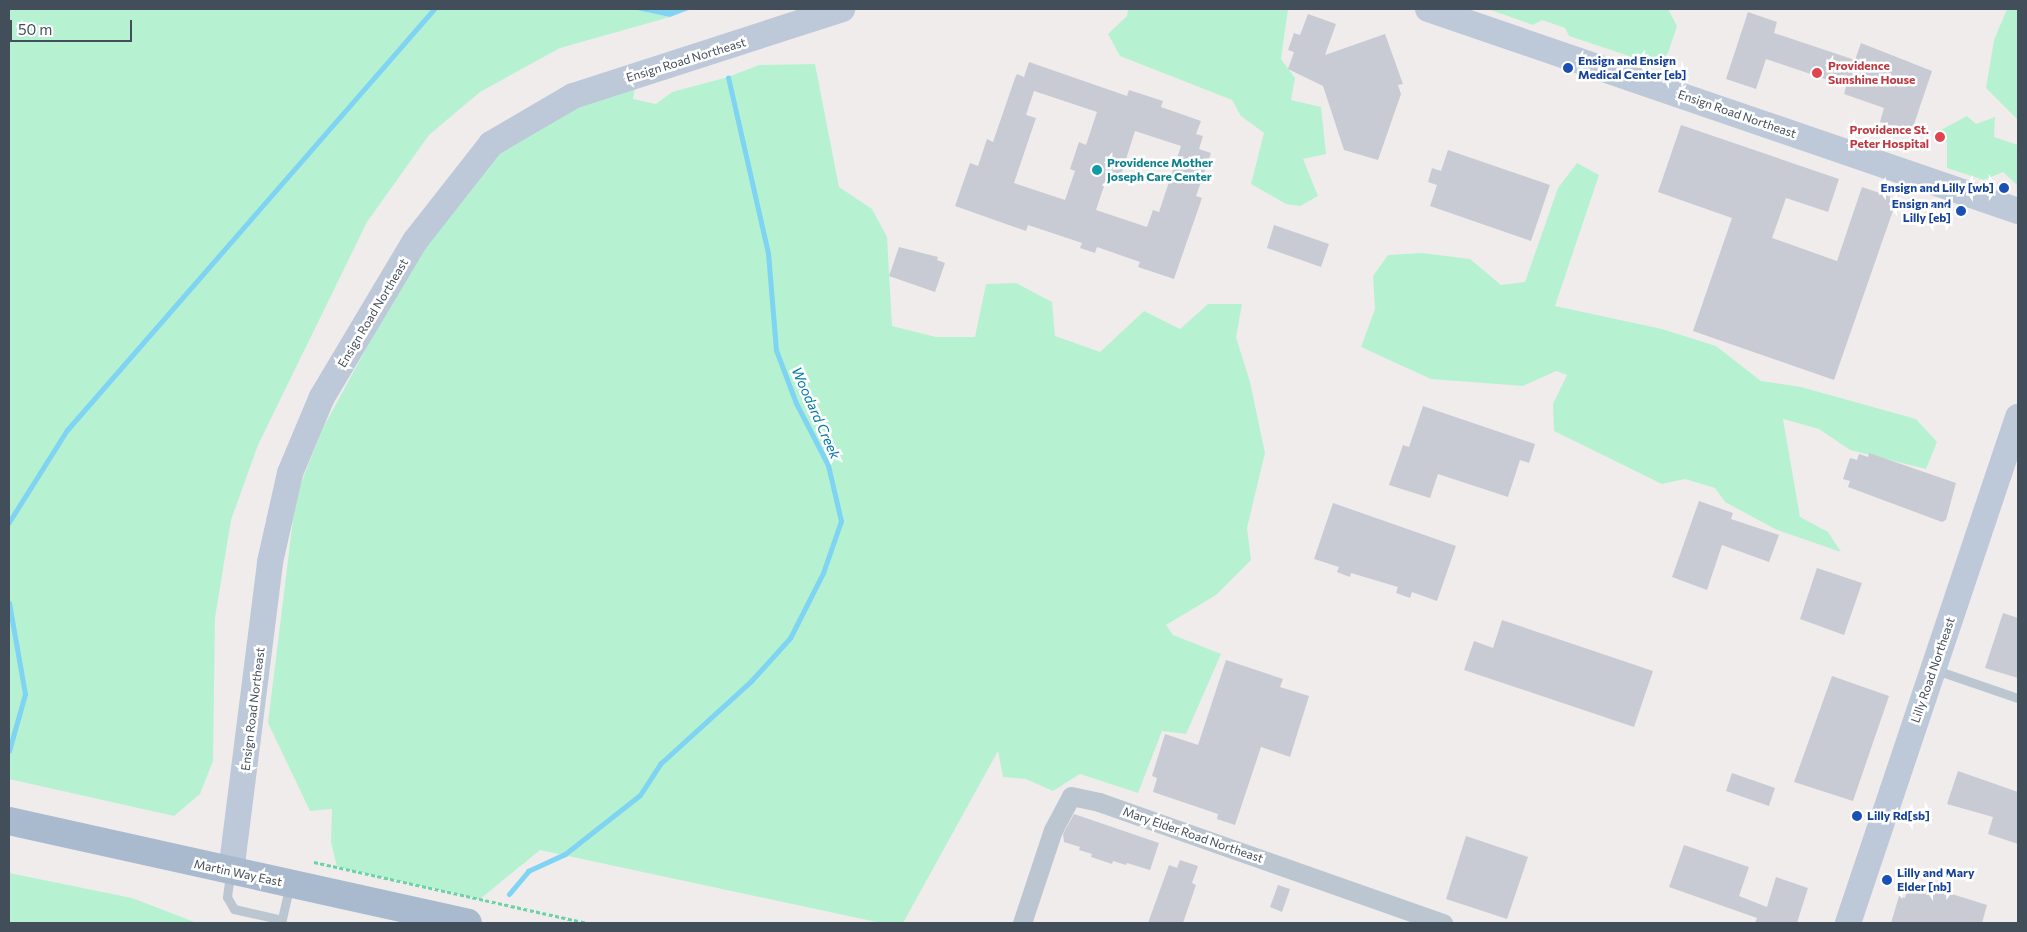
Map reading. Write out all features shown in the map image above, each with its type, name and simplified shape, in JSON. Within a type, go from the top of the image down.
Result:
[{"type":"main road","name":"Martin Way East","points":[[9,821],[231,872],[468,923]]},
{"type":"street","name":"Ensign Road Northeast","points":[[231,872],[270,562],[290,473],[322,397],[366,328],[415,241],[491,144],[566,100],[842,9]]},
{"type":"street","name":"Ensign Road Northeast","points":[[1428,9],[2018,211]]},
{"type":"street","name":"Lilly Road Northeast","points":[[1848,923],[2018,417]]},
{"type":"street","name":"Mary Elder Road Northeast","points":[[1022,923],[1053,830],[1070,796],[1099,802],[1443,923]]},
{"type":"lane","points":[[1934,669],[2018,698]]},
{"type":"lane","points":[[231,872],[226,897],[234,909],[282,921],[289,884]]},
{"type":"path","points":[[314,862],[587,923]]},
{"type":"green space","points":[[9,9],[632,9],[670,17],[560,48],[480,92],[429,135],[367,222],[258,445],[231,520],[215,618],[213,761],[200,794],[174,816],[9,779]]},
{"type":"green space","points":[[1128,9],[1288,9],[1281,59],[1295,78],[1291,100],[1321,107],[1326,154],[1303,159],[1318,196],[1300,206],[1286,204],[1251,184],[1264,133],[1241,116],[1232,100],[1120,56],[1108,34],[1127,16]]},
{"type":"green space","points":[[1488,9],[1668,9],[1677,26],[1668,53],[1656,65],[1569,36],[1565,28],[1542,20],[1533,25]]},
{"type":"green space","points":[[2007,9],[2018,9],[2018,120],[1986,88],[1994,40]]},
{"type":"green space","points":[[815,64],[839,187],[872,209],[887,237],[892,326],[936,337],[975,337],[986,284],[1016,283],[1052,302],[1055,336],[1100,352],[1144,311],[1180,329],[1208,304],[1242,304],[1236,337],[1250,382],[1265,453],[1247,528],[1251,560],[1216,595],[1166,625],[1173,635],[1221,654],[1186,734],[1162,731],[1138,793],[1080,774],[1053,791],[1026,779],[1003,777],[998,751],[903,923],[881,923],[540,850],[480,899],[337,867],[331,842],[332,809],[310,811],[268,723],[296,495],[323,428],[424,242],[494,152],[566,106],[636,81],[633,99],[656,104],[672,92],[728,77],[759,65]]},
{"type":"green space","points":[[1967,116],[1976,124],[1995,117],[1994,137],[2018,145],[2018,186],[2003,172],[1984,180],[1947,168],[1947,143],[1941,130]]},
{"type":"green space","points":[[1577,163],[1599,175],[1555,306],[1662,329],[1716,346],[1761,381],[1801,387],[1916,419],[1937,442],[1926,469],[1850,450],[1819,429],[1783,419],[1800,517],[1828,532],[1841,552],[1777,530],[1725,502],[1715,488],[1685,479],[1662,484],[1554,431],[1553,404],[1567,375],[1556,371],[1523,386],[1431,379],[1361,347],[1375,309],[1373,276],[1388,255],[1422,253],[1470,259],[1501,285],[1525,282],[1558,188]]},
{"type":"green space","points":[[9,873],[132,898],[197,923],[9,923]]},
{"type":"water","points":[[632,9],[691,9],[670,17]]},
{"type":"building","points":[[1748,12],[1777,22],[1774,33],[1855,60],[1861,43],[1932,71],[1911,133],[1880,122],[1884,108],[1844,94],[1846,86],[1766,59],[1756,89],[1726,79]]},
{"type":"building","points":[[1308,14],[1336,24],[1325,55],[1385,34],[1403,84],[1398,85],[1401,94],[1378,160],[1344,150],[1323,86],[1288,69],[1294,52],[1288,50],[1294,33],[1300,35]]},
{"type":"building","name":"Providence Mother Joseph Care Center","points":[[1029,62],[1127,96],[1129,90],[1163,101],[1161,107],[1201,121],[1196,134],[1203,136],[1199,149],[1211,153],[1196,196],[1202,198],[1174,279],[1138,267],[1140,262],[1097,247],[1095,253],[1080,248],[1082,243],[1028,225],[1026,231],[955,206],[970,163],[978,166],[987,139],[993,142],[1017,74],[1024,77]],"holes":[[[1034,91],[1097,112],[1086,145],[1079,142],[1070,169],[1075,171],[1065,200],[1014,183],[1036,118],[1026,115]],[[1135,131],[1181,146],[1159,212],[1153,210],[1147,227],[1096,210],[1107,177],[1119,181]]]},
{"type":"building","points":[[1681,125],[1839,179],[1828,212],[1786,198],[1772,238],[1837,261],[1862,187],[1897,199],[1834,380],[1693,331],[1732,218],[1658,192]]},
{"type":"building","points":[[1448,150],[1550,185],[1531,241],[1430,206],[1437,185],[1428,182],[1432,168],[1441,171]]},
{"type":"building","points":[[1274,225],[1329,244],[1321,267],[1267,248]]},
{"type":"building","points":[[899,247],[938,257],[937,260],[945,263],[935,292],[889,276]]},
{"type":"building","points":[[1423,406],[1535,444],[1529,463],[1520,460],[1508,497],[1438,474],[1430,498],[1389,485],[1403,445],[1409,447]]},
{"type":"building","points":[[1869,453],[1956,483],[1946,520],[1942,522],[1848,487],[1850,481],[1843,479],[1850,458],[1857,460],[1859,454],[1868,457]]},
{"type":"building","points":[[1699,501],[1733,513],[1731,519],[1779,535],[1769,562],[1722,545],[1707,590],[1672,577]]},
{"type":"building","points":[[1333,503],[1456,546],[1437,601],[1412,592],[1410,598],[1396,593],[1398,587],[1351,573],[1350,577],[1337,572],[1339,567],[1314,559]]},
{"type":"building","points":[[1817,568],[1862,583],[1844,635],[1800,619]]},
{"type":"building","points":[[2003,613],[2018,618],[2018,678],[1985,668]]},
{"type":"building","points":[[1502,620],[1653,671],[1634,727],[1464,670],[1474,641],[1493,648]]},
{"type":"building","points":[[1226,660],[1283,679],[1280,687],[1309,696],[1290,757],[1261,747],[1235,825],[1217,819],[1218,814],[1153,792],[1157,778],[1152,776],[1165,734],[1198,745]]},
{"type":"building","points":[[1832,676],[1889,696],[1853,801],[1794,782]]},
{"type":"building","points":[[1958,771],[2018,792],[2018,844],[1988,834],[1993,817],[1947,804]]},
{"type":"building","points":[[1732,773],[1775,788],[1769,806],[1726,791]]},
{"type":"building","points":[[1074,814],[1159,843],[1150,870],[1127,863],[1126,865],[1113,861],[1112,864],[1091,857],[1092,854],[1079,850],[1080,847],[1064,842],[1063,834]]},
{"type":"building","points":[[1466,836],[1528,857],[1507,919],[1446,899]]},
{"type":"building","points":[[1684,845],[1749,867],[1739,896],[1767,907],[1776,877],[1808,888],[1797,923],[1755,923],[1757,918],[1669,887]]},
{"type":"building","points":[[1180,860],[1198,866],[1192,883],[1196,885],[1183,923],[1148,923],[1169,865],[1177,868]]},
{"type":"building","points":[[1920,884],[1987,905],[1982,923],[1891,923],[1899,896],[1905,898],[1908,887],[1918,890]]},
{"type":"building","points":[[1278,885],[1290,889],[1282,912],[1270,907]]},
{"type":"waterway","points":[[9,522],[67,430],[434,9]]},
{"type":"waterway","name":"Woodard Creek","points":[[509,894],[528,871],[565,854],[640,795],[661,763],[751,681],[790,638],[823,573],[841,521],[828,465],[796,403],[776,350],[768,253],[728,77]]},
{"type":"waterway","points":[[9,603],[25,694],[9,751]]},
{"type":"place","name":"Ensign and Ensign Medical Center [eb]","points":[[1568,68]]},
{"type":"place","name":"Providence Sunshine House","points":[[1817,73]]},
{"type":"place","name":"Providence St. Peter Hospital","points":[[1940,137]]},
{"type":"place","name":"Providence Mother Joseph Care Center","points":[[1097,170]]},
{"type":"place","name":"Ensign and Lilly [wb]","points":[[2004,188]]},
{"type":"place","name":"Ensign and Lilly [eb]","points":[[1961,211]]},
{"type":"place","name":"Lilly Rd[sb]","points":[[1857,816]]},
{"type":"place","name":"Lilly and Mary Elder [nb]","points":[[1887,880]]}]
